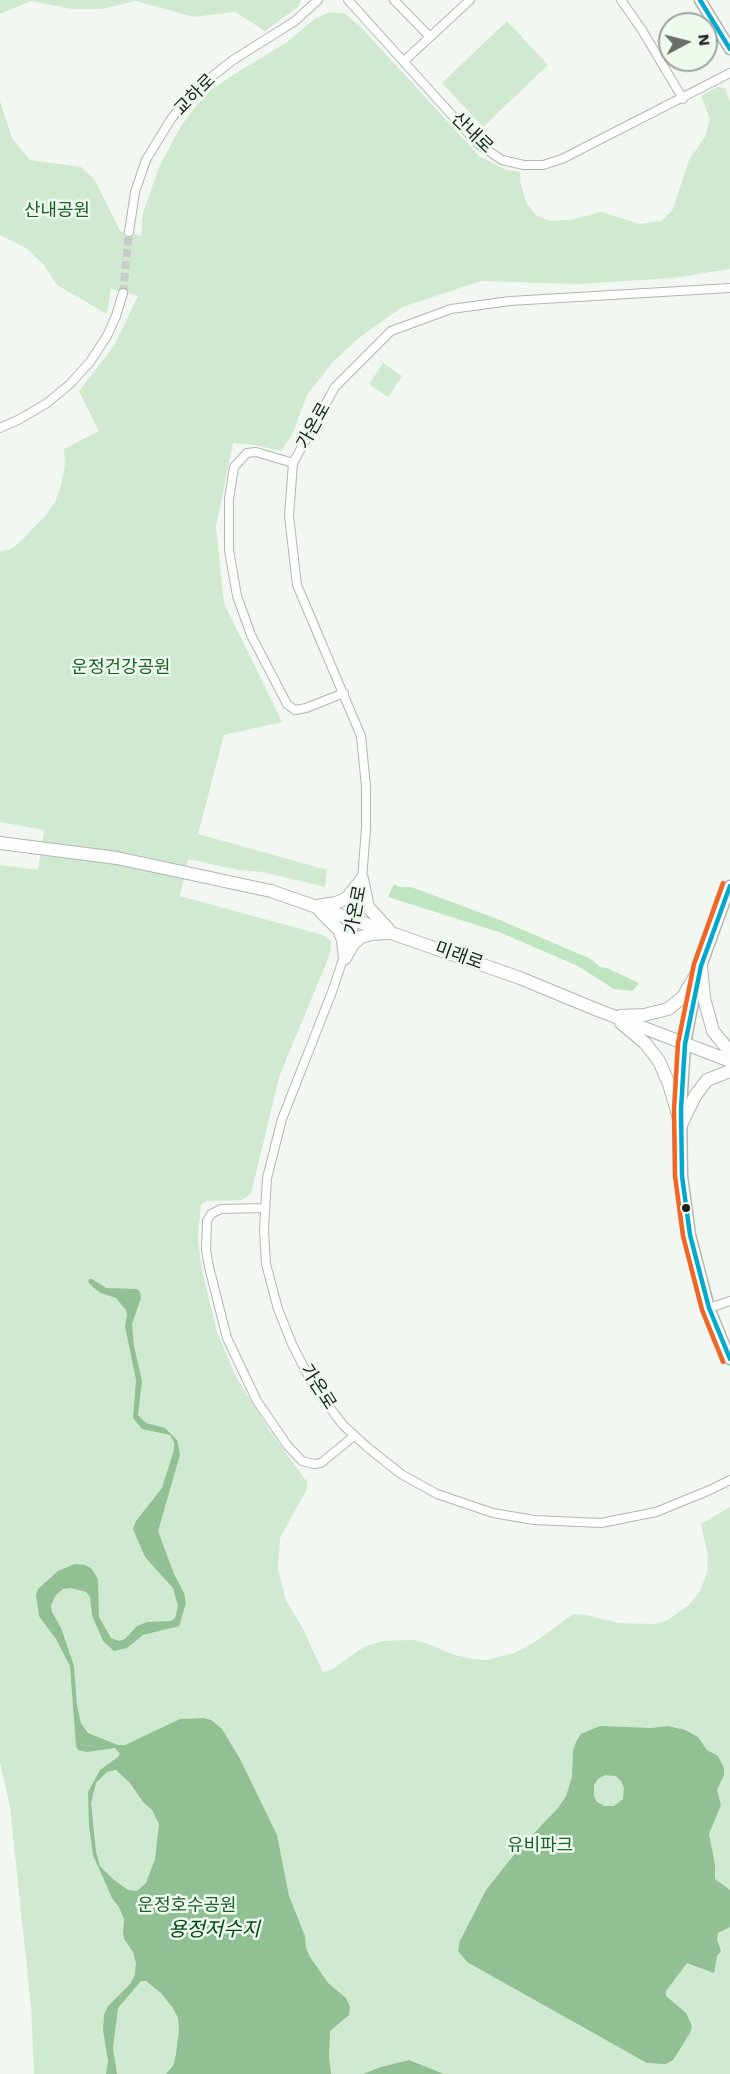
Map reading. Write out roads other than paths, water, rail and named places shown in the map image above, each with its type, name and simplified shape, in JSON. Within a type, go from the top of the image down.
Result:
[{"type":"main road","name":"미래로","points":[[0,843],[117,858],[271,891],[519,978],[730,1061]]},
{"type":"main road","points":[[315,906],[336,903],[347,898],[362,879]]},
{"type":"main road","points":[[362,879],[368,907],[391,933]]},
{"type":"main road","points":[[315,906],[339,930],[343,940],[345,958]]},
{"type":"main road","points":[[345,958],[353,944],[361,937],[391,933]]},
{"type":"main road","points":[[614,1017],[644,1015],[668,1009],[682,997],[701,966]]},
{"type":"main road","points":[[701,966],[704,998],[713,1032],[730,1052]]},
{"type":"main road","points":[[614,1017],[645,1043],[659,1061],[669,1084],[681,1125]]},
{"type":"main road","points":[[681,1125],[694,1096],[707,1080],[730,1071]]},
{"type":"street","name":"교하로","points":[[129,232],[135,192],[146,160],[171,119],[196,89],[233,60],[295,21],[318,0]]},
{"type":"street","name":"산내로","points":[[348,0],[478,144],[502,160],[524,165],[543,165],[562,159],[730,73]]},
{"type":"street","points":[[394,0],[430,37]]},
{"type":"street","points":[[621,0],[642,30],[682,99]]},
{"type":"street","points":[[700,0],[730,49]]},
{"type":"street","points":[[404,61],[466,1]]},
{"type":"street","name":"가온로","points":[[730,288],[471,306],[451,309],[390,331],[334,387],[293,463],[289,516],[297,585],[344,693],[362,742],[366,787],[362,879],[356,921],[345,958],[282,1119],[267,1178],[264,1208],[266,1264],[292,1344],[314,1387],[343,1425],[401,1474],[437,1494],[493,1513],[534,1520],[601,1523],[640,1516],[710,1491],[730,1480]]},
{"type":"street","points":[[0,428],[47,403],[70,384],[90,362],[107,336],[123,293]]},
{"type":"street","points":[[293,463],[256,452],[247,453],[234,467],[229,499],[229,550],[237,596],[251,636],[286,704],[295,710],[306,708],[344,693]]},
{"type":"street","points":[[730,886],[701,966],[685,1044],[681,1125],[682,1176],[690,1235],[709,1308],[730,1359]]},
{"type":"street","points":[[264,1208],[221,1209],[211,1214],[207,1221],[206,1250],[227,1338],[257,1401],[287,1445],[302,1461],[321,1463],[354,1436]]},
{"type":"street","points":[[709,1308],[730,1301]]},
{"type":"water","name":"용정저수지","points":[[92,1279],[106,1288],[137,1289],[140,1292],[141,1298],[132,1324],[134,1346],[142,1381],[138,1415],[146,1423],[165,1428],[177,1440],[180,1455],[158,1531],[186,1603],[179,1626],[143,1635],[127,1648],[114,1651],[103,1641],[92,1615],[90,1597],[86,1592],[71,1588],[63,1589],[56,1595],[51,1605],[52,1612],[61,1628],[74,1666],[77,1706],[81,1723],[88,1733],[118,1745],[125,1745],[180,1719],[204,1718],[211,1720],[222,1729],[240,1759],[277,1835],[289,1896],[305,1936],[306,1948],[310,1957],[328,1983],[346,1998],[350,2007],[349,2015],[330,2031],[331,2074],[166,2074],[173,2066],[176,2054],[178,2018],[161,1993],[146,1981],[141,1981],[118,2008],[113,2048],[117,2074],[106,2074],[108,2061],[103,2030],[104,2015],[108,2006],[131,1983],[136,1963],[133,1952],[124,1939],[124,1919],[93,1855],[88,1792],[100,1770],[120,1754],[115,1748],[87,1752],[78,1750],[70,1666],[56,1639],[39,1616],[36,1595],[38,1589],[58,1571],[75,1564],[91,1568],[98,1579],[99,1617],[111,1638],[119,1641],[125,1639],[137,1626],[147,1622],[171,1621],[175,1618],[178,1606],[173,1588],[145,1557],[133,1529],[136,1521],[162,1488],[174,1450],[174,1442],[170,1435],[142,1429],[133,1418],[136,1380],[125,1326],[126,1310],[116,1298],[101,1293],[88,1282]],"holes":[[[116,1770],[130,1783],[143,1802],[152,1810],[159,1824],[155,1859],[146,1883],[137,1891],[128,1890],[100,1866],[96,1852],[91,1803],[96,1783],[107,1772]]]},
{"type":"water","points":[[600,1726],[651,1728],[668,1726],[685,1730],[698,1737],[707,1750],[718,1756],[724,1768],[724,1775],[717,1790],[721,1805],[709,1834],[715,1865],[715,1879],[730,1890],[730,1927],[718,1933],[717,1940],[721,1951],[717,1956],[714,1973],[687,1963],[666,1991],[666,1996],[686,2013],[692,2026],[673,2060],[666,2064],[647,2063],[467,1962],[458,1951],[460,1941],[486,1890],[566,1796],[572,1777],[573,1751],[581,1734]],"holes":[[[605,1775],[616,1776],[624,1788],[623,1799],[614,1806],[604,1806],[597,1802],[594,1796],[594,1785]]]},
{"type":"water","points":[[409,2060],[444,2074],[363,2074],[381,2067]]},
{"type":"tunnel","points":[[123,293],[129,232]]},
{"type":"park label","name":"산내공원","points":[[57,211]]},
{"type":"park label","name":"운정건강공원","points":[[121,668]]},
{"type":"park label","name":"유비파크","points":[[540,1846]]},
{"type":"park label","name":"운정호수공원","points":[[187,1906]]}]
